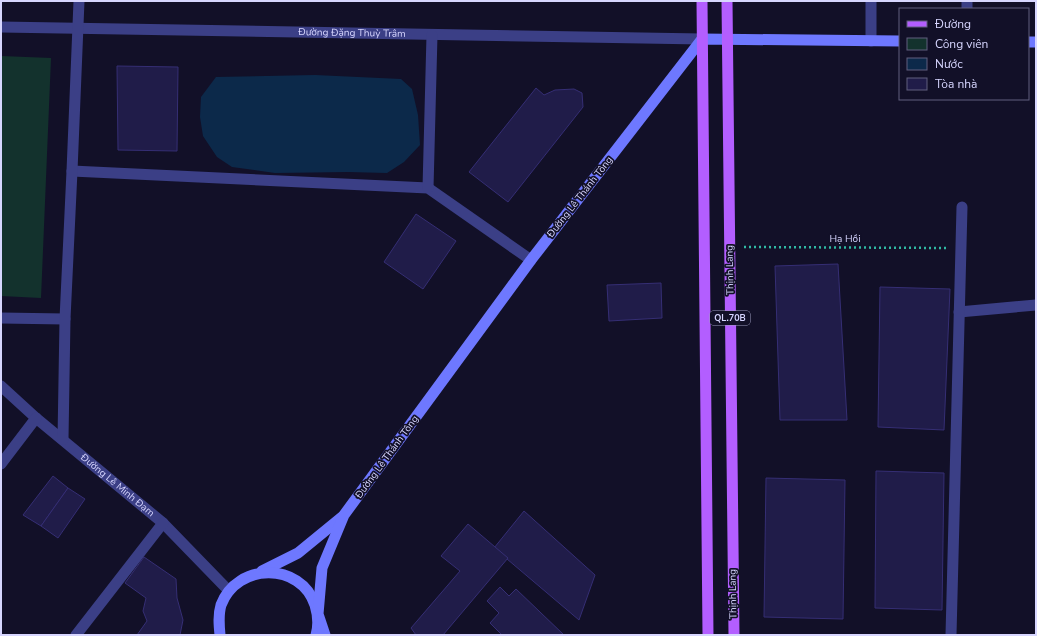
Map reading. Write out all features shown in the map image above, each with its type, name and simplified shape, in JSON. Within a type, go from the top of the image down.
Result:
[{"type":"main road","name":"QL.70B","points":[[702,1],[708,635]]},
{"type":"main road","name":"Thịnh Lang","points":[[727,1],[734,635]]},
{"type":"main road","points":[[702,39],[899,41]]},
{"type":"main road","name":"Đường Lê Thánh Tông","points":[[316,635],[318,630],[322,568],[344,515],[531,260],[702,39]]},
{"type":"main road","name":"Đường Lê Thánh Tông","points":[[229,590],[242,580],[298,553],[344,515]]},
{"type":"main road","points":[[257,573],[273,572],[289,576],[303,586],[313,598],[325,635]]},
{"type":"main road","points":[[216,635],[221,605],[229,590]]},
{"type":"main road","points":[[218,621],[220,635]]},
{"type":"street","points":[[63,439],[64,319],[72,171],[78,1]]},
{"type":"street","points":[[871,1],[871,41]]},
{"type":"street","name":"Đường Đặng Thuỳ Trâm","points":[[1,27],[702,39]]},
{"type":"street","points":[[428,188],[432,35]]},
{"type":"street","points":[[72,171],[428,188],[531,260]]},
{"type":"street","points":[[951,635],[962,207]]},
{"type":"street","points":[[959,312],[1036,305]]},
{"type":"street","points":[[1,318],[64,319]]},
{"type":"street","name":"Đường Lê Minh Đạm","points":[[1,386],[36,418],[163,523],[229,590]]},
{"type":"street","points":[[1,464],[36,418]]},
{"type":"street","points":[[76,635],[163,523]]},
{"type":"path","name":"Hạ Hồi","points":[[730,247],[960,248]]},
{"type":"green space","points":[[1,56],[51,58],[41,298],[1,296]]},
{"type":"water","points":[[315,75],[401,79],[412,89],[418,115],[420,145],[404,162],[387,173],[275,173],[232,167],[217,157],[203,136],[200,117],[201,97],[216,77]]},
{"type":"building","points":[[117,66],[178,67],[177,151],[118,150]]},
{"type":"building","points":[[536,88],[544,95],[555,90],[574,89],[582,93],[583,107],[508,202],[469,172]]},
{"type":"building","points":[[416,214],[456,241],[423,289],[384,262]]},
{"type":"building","points":[[838,264],[847,420],[780,420],[775,266]]},
{"type":"building","points":[[661,283],[662,318],[609,321],[607,285]]},
{"type":"building","points":[[880,287],[950,289],[944,430],[878,427]]},
{"type":"building","points":[[876,471],[944,473],[942,610],[875,608]]},
{"type":"building","points":[[53,476],[68,488],[41,526],[23,515]]},
{"type":"building","points":[[766,478],[845,480],[843,619],[764,617]]},
{"type":"building","points":[[68,488],[85,499],[58,538],[41,526]]},
{"type":"building","points":[[524,511],[595,575],[579,620],[494,548]]},
{"type":"building","points":[[468,524],[508,558],[443,635],[416,635],[411,628],[460,571],[441,556]]},
{"type":"building","points":[[144,557],[176,579],[177,598],[183,620],[180,635],[137,635],[147,621],[143,611],[146,598],[125,583]]},
{"type":"building","points":[[500,587],[509,596],[516,589],[564,635],[502,635],[490,623],[499,613],[487,601]]}]
